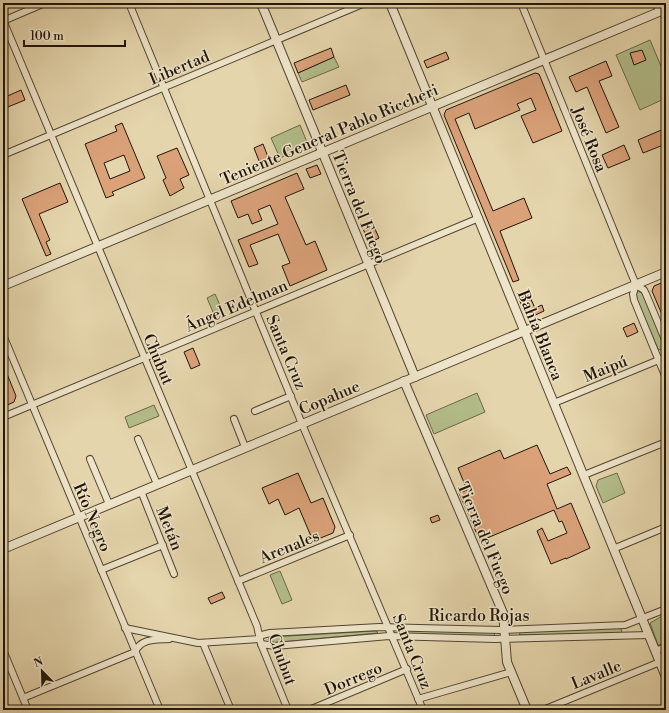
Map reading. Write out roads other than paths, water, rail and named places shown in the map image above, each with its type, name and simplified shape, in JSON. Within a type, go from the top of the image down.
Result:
[{"type":"street","points":[[3,21],[45,3]]},
{"type":"street","name":"Santa Cruz","points":[[129,3],[302,424],[390,627],[423,710]]},
{"type":"street","name":"Tierra del Fuego","points":[[261,3],[415,377]]},
{"type":"street","name":"Libertad","points":[[3,155],[365,3]]},
{"type":"street","name":"Bahía Blanca","points":[[390,3],[666,677]]},
{"type":"street","name":"José Rosa","points":[[521,3],[636,285],[644,290],[666,342]]},
{"type":"street","points":[[656,3],[663,10]]},
{"type":"street","name":"Teniente General Pablo Riccheri","points":[[3,286],[663,10]]},
{"type":"street","name":"Chubut","points":[[3,21],[257,626],[260,642],[288,710]]},
{"type":"street","name":"Ángel Edelman","points":[[3,417],[478,218]]},
{"type":"street","name":"Copahue","points":[[3,549],[666,272]]},
{"type":"street","name":"José Rosa","points":[[636,285],[633,294],[634,300],[666,378]]},
{"type":"street","name":"Río Negro","points":[[3,335],[160,710]]},
{"type":"street","name":"Maipú","points":[[554,403],[666,357]]},
{"type":"street","name":"Tierra del Fuego","points":[[404,381],[502,611],[505,629],[506,657],[527,710]]},
{"type":"street","points":[[255,411],[291,396]]},
{"type":"street","points":[[234,420],[245,447]]},
{"type":"street","points":[[138,439],[157,484]]},
{"type":"street","points":[[584,476],[666,442]]},
{"type":"street","points":[[90,459],[109,504]]},
{"type":"street","name":"Metán","points":[[141,491],[174,574]]},
{"type":"street","points":[[613,549],[666,527]]},
{"type":"street","name":"Arenales","points":[[238,581],[350,535]]},
{"type":"street","points":[[101,570],[163,545]]},
{"type":"street","name":"Ricardo Rojas","points":[[260,642],[264,634],[270,633],[390,627],[505,629],[625,625],[666,609]]},
{"type":"street","name":"Ricardo Rojas","points":[[125,628],[203,644],[260,642],[275,646],[393,636],[505,639],[649,635]]},
{"type":"street","name":"Ricardo Rojas","points":[[23,698],[136,652],[139,646],[145,641],[173,639]]},
{"type":"street","points":[[203,644],[231,710]]},
{"type":"street","points":[[655,651],[666,647]]},
{"type":"street","points":[[3,650],[28,710]]},
{"type":"street","name":"Lavalle","points":[[543,710],[660,662]]},
{"type":"street","name":"Dorrego","points":[[309,710],[407,669]]},
{"type":"street","points":[[418,699],[511,672]]}]
